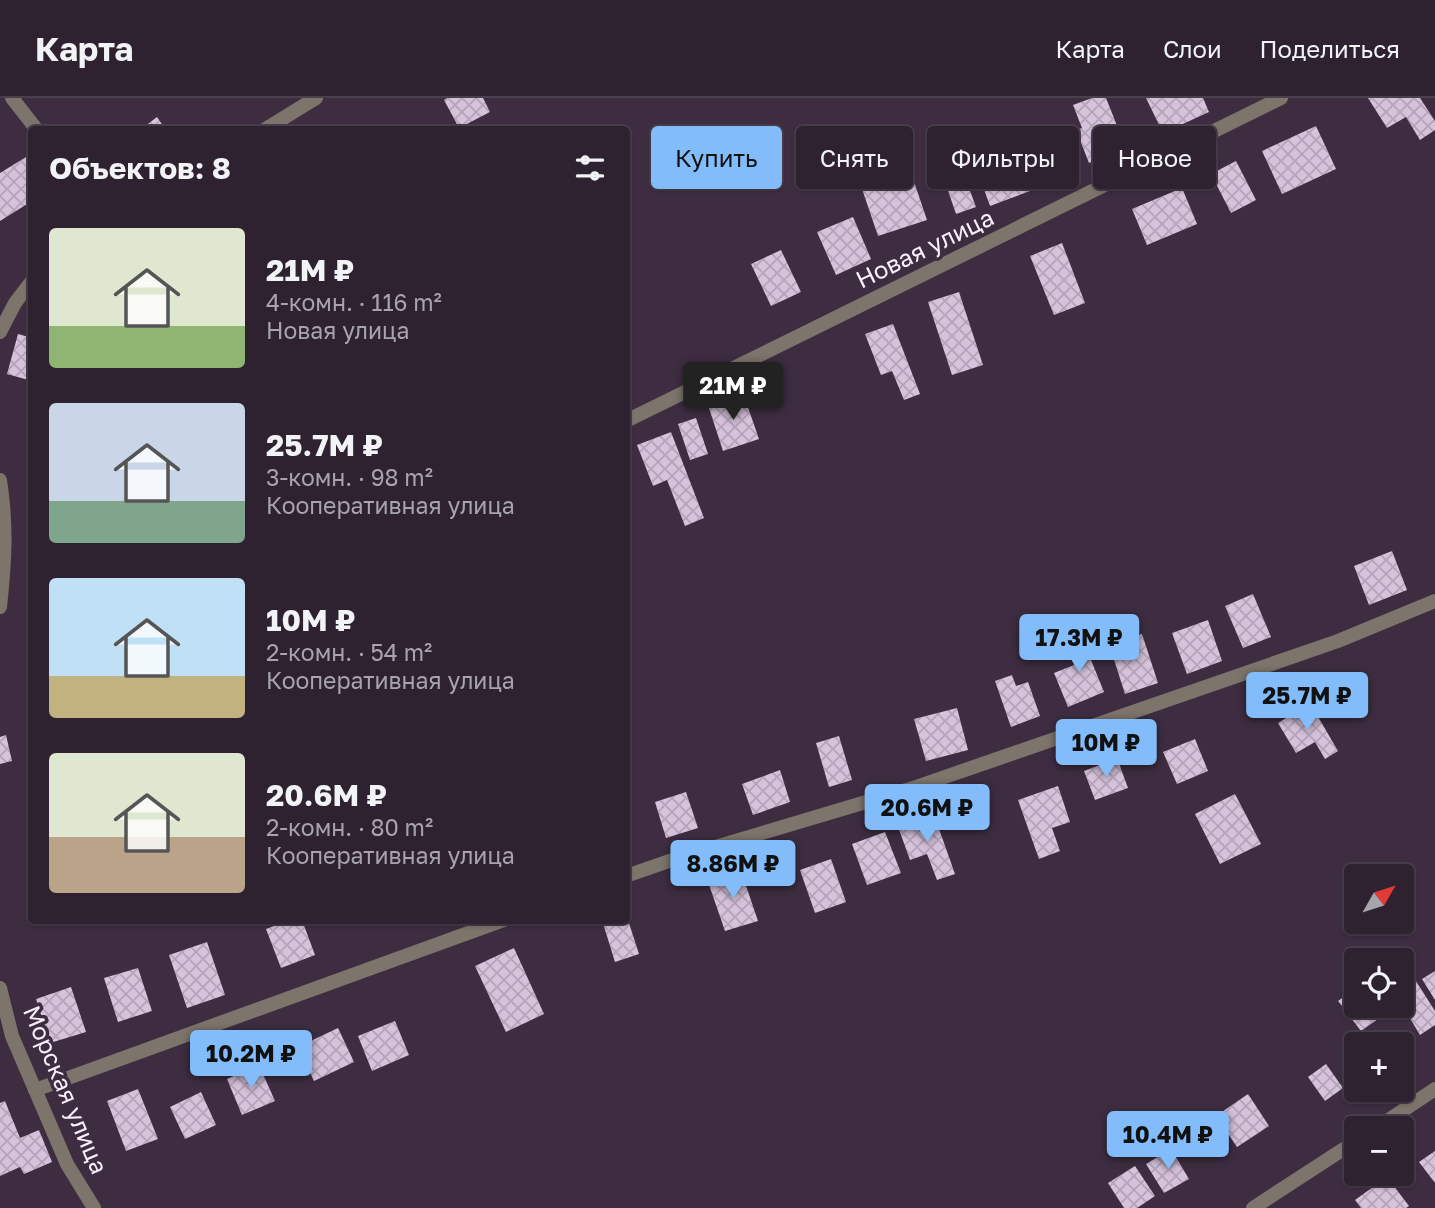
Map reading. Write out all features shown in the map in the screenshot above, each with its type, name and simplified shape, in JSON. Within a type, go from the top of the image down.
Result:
[{"type":"street","points":[[12,98],[34,126]]},
{"type":"street","points":[[270,126],[316,98]]},
{"type":"street","name":"Новая улица","points":[[630,419],[1281,98]]},
{"type":"street","points":[[0,332],[15,303],[28,286]]},
{"type":"street","points":[[0,480],[6,518],[0,607]]},
{"type":"street","points":[[630,875],[913,788],[1338,641],[1435,601]]},
{"type":"street","points":[[35,1090],[493,924]]},
{"type":"street","name":"Морская улица","points":[[0,988],[12,1036],[66,1164],[94,1208]]},
{"type":"street","points":[[1394,1116],[1435,1089]]},
{"type":"street","points":[[1253,1208],[1344,1149]]},
{"type":"building","points":[[483,98],[490,112],[458,126],[444,100]]},
{"type":"building","points":[[1092,98],[1106,98],[1117,126],[1093,126],[1093,161],[1089,163],[1079,138],[1079,129],[1082,128],[1073,105]]},
{"type":"building","points":[[1146,98],[1203,98],[1209,112],[1178,126],[1160,126]]},
{"type":"building","points":[[1368,98],[1420,98],[1435,121],[1435,130],[1420,140],[1406,117],[1387,128]]},
{"type":"building","points":[[157,117],[163,126],[145,126]]},
{"type":"building","points":[[1316,126],[1336,169],[1282,194],[1262,151]]},
{"type":"building","points":[[26,157],[28,160],[28,204],[0,221],[0,173]]},
{"type":"building","points":[[1236,161],[1256,200],[1231,213],[1216,184],[1216,171]]},
{"type":"building","points":[[913,179],[927,220],[878,236],[862,189],[913,189]]},
{"type":"building","points":[[947,189],[969,189],[976,207],[956,214]]},
{"type":"building","points":[[984,189],[1029,189],[1030,191],[990,206]]},
{"type":"building","points":[[1182,189],[1197,224],[1147,245],[1132,209]]},
{"type":"building","points":[[853,217],[871,259],[836,275],[817,232]]},
{"type":"building","points":[[1062,243],[1085,303],[1054,315],[1030,256]]},
{"type":"building","points":[[781,250],[801,292],[771,306],[751,264]]},
{"type":"building","points":[[959,292],[983,365],[952,375],[928,302]]},
{"type":"building","points":[[893,324],[920,394],[904,400],[892,371],[881,375],[865,334]]},
{"type":"building","points":[[18,334],[28,337],[28,380],[7,374]]},
{"type":"building","points":[[743,393],[759,439],[723,451],[708,405]]},
{"type":"building","points":[[696,418],[708,454],[690,460],[678,424]]},
{"type":"building","points":[[671,432],[704,518],[685,526],[667,480],[653,486],[637,445]]},
{"type":"building","points":[[1392,551],[1407,590],[1369,605],[1354,566]]},
{"type":"building","points":[[1253,594],[1271,637],[1243,648],[1225,606]]},
{"type":"building","points":[[1208,620],[1222,661],[1187,674],[1172,633]]},
{"type":"building","points":[[1080,633],[1104,692],[1068,707],[1054,673],[1074,665],[1064,640]]},
{"type":"building","points":[[1142,634],[1158,683],[1125,694],[1109,644]]},
{"type":"building","points":[[1012,675],[1016,686],[1028,682],[1040,716],[1011,727],[995,681]]},
{"type":"building","points":[[1310,703],[1338,751],[1325,759],[1315,742],[1296,753],[1278,723]]},
{"type":"building","points":[[957,708],[968,750],[926,761],[914,719]]},
{"type":"building","points":[[6,735],[12,761],[0,764],[0,737]]},
{"type":"building","points":[[839,736],[852,780],[829,787],[816,743]]},
{"type":"building","points":[[1195,739],[1208,771],[1177,784],[1163,752]]},
{"type":"building","points":[[1117,758],[1128,788],[1095,800],[1084,771]]},
{"type":"building","points":[[780,770],[790,802],[753,815],[742,784]]},
{"type":"building","points":[[1058,786],[1070,822],[1052,828],[1060,851],[1039,859],[1018,800]]},
{"type":"building","points":[[686,792],[698,828],[666,838],[655,802]]},
{"type":"building","points":[[1235,794],[1261,844],[1220,864],[1195,814]]},
{"type":"building","points":[[933,812],[955,874],[937,880],[927,854],[910,860],[897,824]]},
{"type":"building","points":[[885,832],[901,873],[867,885],[852,844]]},
{"type":"building","points":[[831,859],[846,902],[815,913],[800,870]]},
{"type":"building","points":[[740,868],[758,921],[725,931],[707,879]]},
{"type":"building","points":[[279,924],[303,924],[315,955],[281,968],[266,929]]},
{"type":"building","points":[[603,924],[629,924],[639,954],[615,962]]},
{"type":"building","points":[[207,942],[225,995],[187,1008],[169,955]]},
{"type":"building","points":[[514,948],[544,1014],[506,1032],[475,966]]},
{"type":"building","points":[[138,968],[152,1011],[118,1022],[104,978]]},
{"type":"building","points":[[1435,971],[1435,1000],[1422,979]]},
{"type":"building","points":[[1414,978],[1435,1011],[1435,1025],[1420,1035],[1410,1018],[1414,1018]]},
{"type":"building","points":[[71,987],[86,1032],[50,1043],[36,999]]},
{"type":"building","points":[[1344,997],[1344,1009],[1338,1001]]},
{"type":"building","points":[[1351,1018],[1377,1018],[1378,1019],[1361,1031]]},
{"type":"building","points":[[395,1021],[409,1055],[372,1071],[358,1036]]},
{"type":"building","points":[[338,1028],[354,1062],[314,1081],[298,1047]]},
{"type":"building","points":[[1326,1064],[1343,1088],[1325,1101],[1308,1077]]},
{"type":"building","points":[[259,1065],[275,1101],[242,1115],[227,1079]]},
{"type":"building","points":[[138,1089],[158,1139],[126,1151],[107,1101]]},
{"type":"building","points":[[201,1092],[216,1125],[185,1139],[170,1107]]},
{"type":"building","points":[[1248,1094],[1269,1126],[1237,1147],[1216,1116]]},
{"type":"building","points":[[5,1101],[20,1138],[39,1130],[52,1162],[24,1174],[20,1167],[0,1176],[0,1103]]},
{"type":"building","points":[[1171,1149],[1189,1179],[1164,1193],[1146,1164]]},
{"type":"building","points":[[1435,1151],[1435,1183],[1419,1162]]},
{"type":"building","points":[[1135,1166],[1155,1196],[1137,1208],[1124,1208],[1108,1183]]},
{"type":"building","points":[[1374,1186],[1394,1186],[1409,1206],[1361,1208],[1355,1200]]}]
